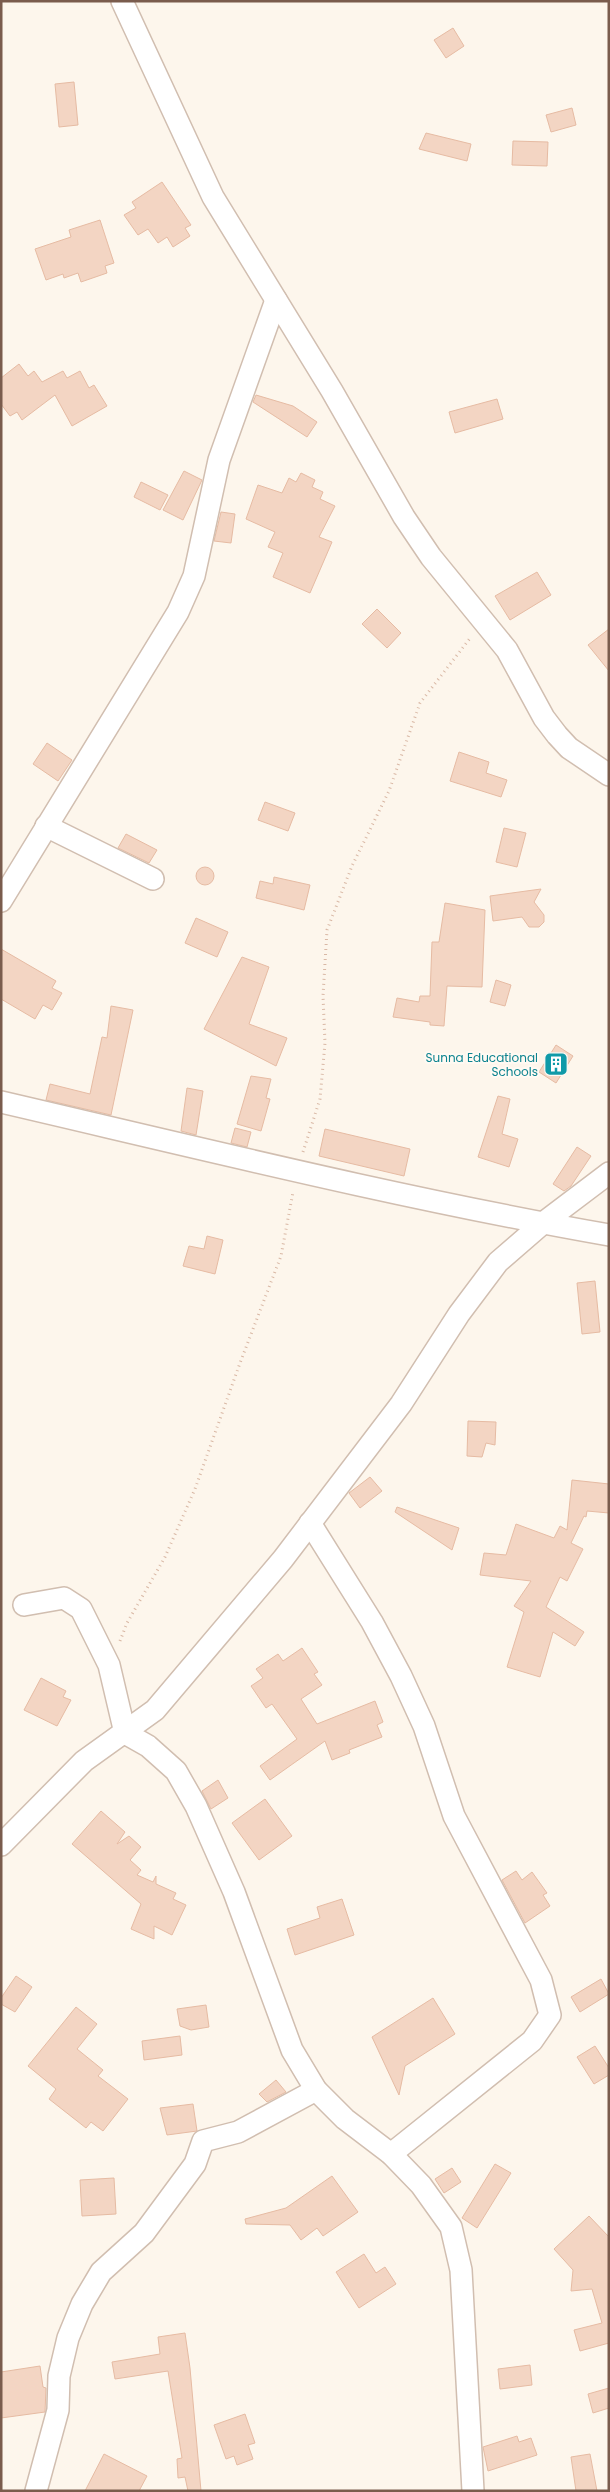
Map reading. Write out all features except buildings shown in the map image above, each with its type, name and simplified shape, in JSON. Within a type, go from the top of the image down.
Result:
[{"type":"street","points":[[122,1],[213,197],[332,391],[404,518],[431,557],[507,650],[544,718],[557,735],[569,748],[609,775]]},
{"type":"street","points":[[1,901],[169,627],[194,576],[218,460],[276,300]]},
{"type":"street","points":[[46,826],[153,879]]},
{"type":"street","points":[[1,1102],[297,1171],[543,1223],[609,1234]]},
{"type":"street","points":[[1,1845],[84,1761],[155,1710],[201,1658],[310,1523],[401,1404],[458,1314],[492,1270],[543,1223],[609,1173]]},
{"type":"street","points":[[310,1523],[372,1622],[401,1676],[424,1726],[454,1816],[540,1980],[550,2015],[532,2041],[391,2154]]},
{"type":"street","points":[[24,1605],[64,1598],[81,1608],[109,1665],[125,1733],[148,1746],[176,1770],[196,1806],[234,1892],[292,2050],[316,2090],[345,2119],[391,2154],[421,2185],[451,2227],[461,2270],[473,2491]]},
{"type":"street","points":[[36,2491],[58,2410],[59,2376],[68,2338],[82,2304],[101,2272],[144,2233],[195,2164],[203,2141],[238,2132],[316,2090]]},
{"type":"path","points":[[109,1665],[127,1623],[165,1557],[195,1489],[281,1256],[297,1171],[320,1099],[326,1043],[323,996],[327,930],[352,866],[389,791],[420,703],[483,620]]},
{"type":"place","name":"Sunna Educational Schools","points":[[556,1064]]}]
